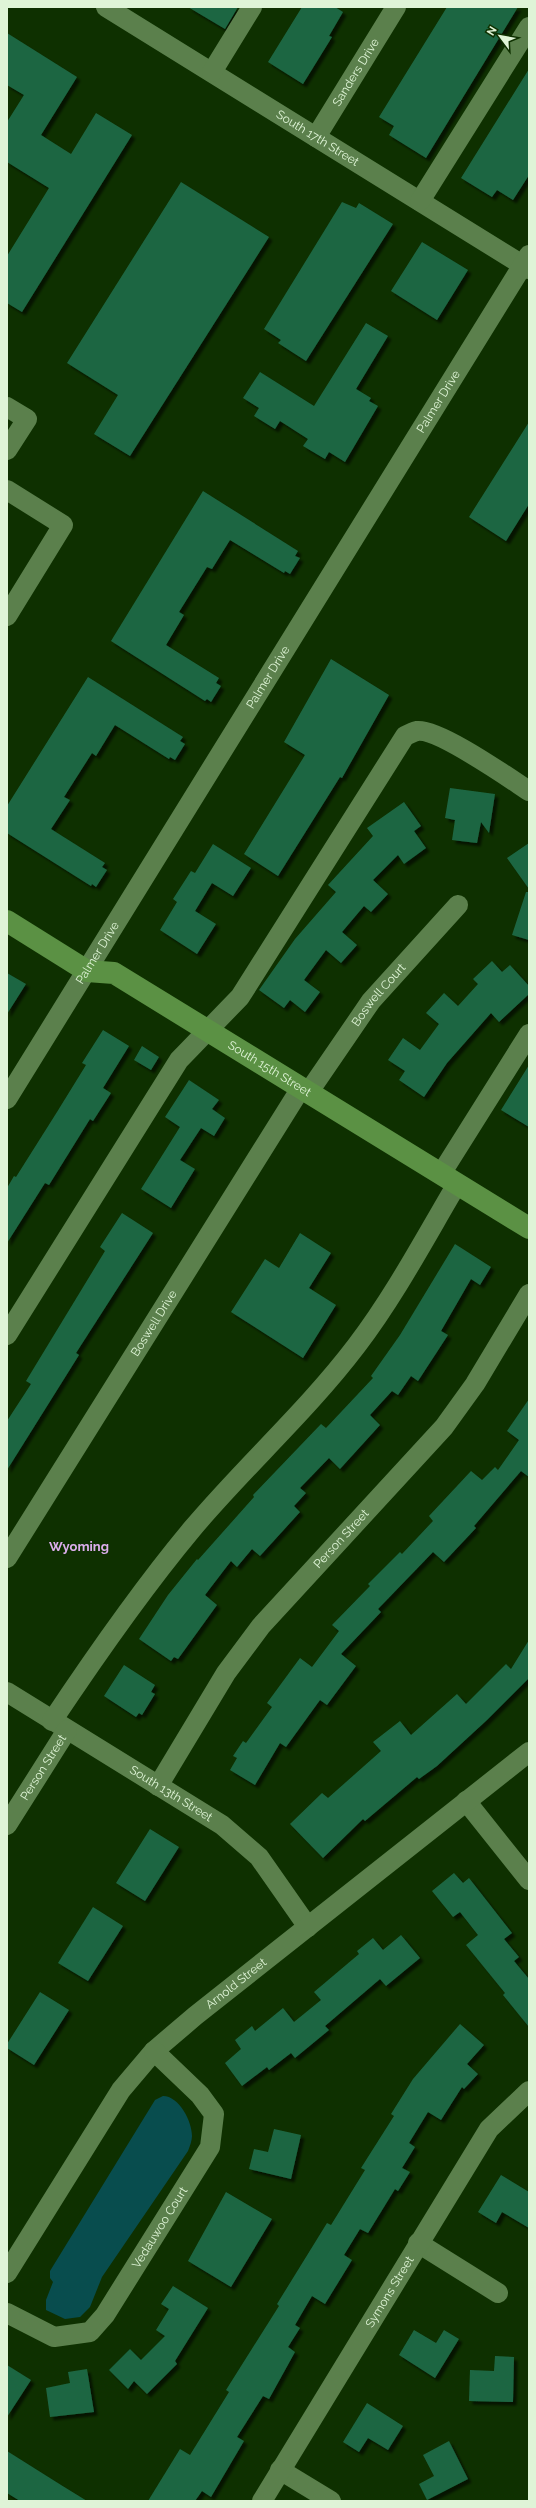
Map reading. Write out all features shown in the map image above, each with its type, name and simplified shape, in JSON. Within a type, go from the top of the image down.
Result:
[{"type":"main road","name":"South 15th Street","points":[[7,921],[87,970],[114,973],[529,1228]]},
{"type":"street","points":[[212,72],[252,7]]},
{"type":"street","name":"Sanders Drive","points":[[316,137],[396,7]]},
{"type":"street","name":"South 17th Street","points":[[108,8],[420,201],[527,263]]},
{"type":"street","points":[[420,201],[529,27]]},
{"type":"street","name":"Palmer Drive","points":[[7,1099],[527,263]]},
{"type":"street","points":[[7,407],[27,419],[7,450]]},
{"type":"street","points":[[7,490],[63,526],[7,616]]},
{"type":"street","points":[[7,1335],[179,1060],[240,997],[405,736],[417,731],[428,732],[459,747],[529,791]]},
{"type":"street","name":"Boswell Court","points":[[305,1090],[371,1001],[458,905]]},
{"type":"street","name":"Person Street","points":[[7,1825],[98,1653],[167,1559],[192,1528],[332,1378],[358,1344],[386,1303],[449,1179],[529,1034]]},
{"type":"street","name":"Boswell Drive","points":[[7,1558],[305,1090]]},
{"type":"street","name":"Person Street","points":[[158,1786],[226,1673],[261,1626],[444,1427],[475,1384],[529,1294]]},
{"type":"street","name":"South 13th Street","points":[[7,1692],[222,1825],[259,1858],[308,1927]]},
{"type":"street","name":"Arnold Street","points":[[7,2273],[121,2090],[154,2051],[185,2024],[529,1752]]},
{"type":"street","points":[[466,1801],[529,1880]]},
{"type":"street","name":"Vedauwoo Court","points":[[7,2313],[54,2337],[90,2332],[105,2315],[210,2147],[214,2114],[200,2095],[154,2051]]},
{"type":"street","name":"Symons Street","points":[[262,2501],[418,2243],[489,2130],[529,2091]]},
{"type":"street","points":[[418,2243],[498,2293]]},
{"type":"street","points":[[280,2470],[331,2501]]},
{"type":"water","points":[[163,2096],[174,2100],[184,2110],[190,2123],[192,2136],[188,2151],[102,2277],[90,2307],[80,2317],[65,2319],[46,2310],[46,2300],[53,2282],[50,2278],[50,2271],[155,2100]]},
{"type":"building","points":[[188,7],[238,7],[225,29]]},
{"type":"building","points":[[302,7],[335,7],[343,12],[329,36],[332,37],[303,84],[268,62]]},
{"type":"building","points":[[447,7],[518,7],[426,158],[389,135],[394,126],[379,117]]},
{"type":"building","points":[[7,33],[77,77],[41,135],[71,154],[96,113],[132,135],[22,312],[7,303],[7,256],[49,188],[7,162],[7,122],[24,95],[7,85]]},
{"type":"building","points":[[529,69],[529,175],[513,200],[497,190],[492,197],[461,178]]},
{"type":"building","points":[[181,182],[269,237],[130,456],[94,434],[118,395],[67,363]]},
{"type":"building","points":[[342,202],[356,208],[359,203],[393,224],[306,361],[278,343],[281,340],[264,329]]},
{"type":"building","points":[[422,242],[468,270],[437,320],[391,291]]},
{"type":"building","points":[[366,323],[388,336],[356,389],[371,398],[369,401],[378,406],[345,462],[329,452],[325,459],[303,446],[308,439],[280,421],[275,429],[254,416],[259,408],[243,398],[260,372],[314,406]]},
{"type":"building","points":[[529,422],[529,504],[506,541],[469,517]]},
{"type":"building","points":[[203,491],[298,551],[295,556],[300,558],[290,574],[285,571],[284,573],[230,540],[212,569],[207,567],[179,612],[184,615],[166,645],[219,678],[216,683],[221,686],[211,702],[207,699],[205,701],[111,641]]},
{"type":"building","points":[[331,659],[389,695],[342,778],[340,777],[278,876],[244,854],[305,755],[284,742]]},
{"type":"building","points":[[88,677],[183,737],[180,741],[185,744],[175,760],[170,757],[169,759],[115,725],[96,756],[92,753],[64,797],[70,800],[51,829],[105,863],[102,867],[107,870],[96,887],[92,884],[91,886],[7,833],[7,806]]},
{"type":"building","points":[[450,788],[495,794],[489,833],[481,822],[477,843],[452,840],[455,820],[445,818]]},
{"type":"building","points":[[404,802],[421,826],[414,831],[426,848],[404,864],[398,855],[373,880],[388,894],[371,912],[364,906],[342,932],[357,945],[341,963],[326,950],[304,980],[320,992],[305,1012],[290,1000],[284,1008],[259,990],[295,939],[336,892],[328,885],[373,836],[367,828]]},
{"type":"building","points":[[529,843],[529,889],[507,858]]},
{"type":"building","points":[[213,844],[251,868],[233,896],[212,883],[195,911],[216,924],[197,954],[160,930],[177,902],[173,899],[191,871],[195,873]]},
{"type":"building","points":[[526,892],[529,892],[529,940],[512,935]]},
{"type":"building","points":[[492,961],[502,972],[510,965],[529,986],[529,994],[499,1022],[491,1013],[447,1063],[424,1097],[399,1080],[405,1071],[388,1060],[403,1038],[420,1050],[439,1024],[426,1013],[444,993],[458,1006],[478,984],[473,979]]},
{"type":"building","points":[[7,973],[26,984],[7,1014]]},
{"type":"building","points":[[103,1030],[129,1046],[103,1088],[111,1093],[93,1121],[90,1119],[49,1185],[45,1183],[7,1243],[7,1188],[14,1176],[16,1177],[86,1065],[82,1063]]},
{"type":"building","points":[[142,1046],[159,1057],[151,1070],[134,1060]]},
{"type":"building","points":[[529,1065],[529,1127],[501,1110]]},
{"type":"building","points":[[189,1080],[219,1100],[212,1109],[225,1118],[214,1136],[201,1128],[180,1160],[195,1169],[171,1208],[141,1189],[180,1127],[165,1117]]},
{"type":"building","points":[[122,1213],[153,1233],[76,1353],[79,1355],[7,1470],[7,1421],[31,1384],[26,1381],[105,1251],[100,1247]]},
{"type":"building","points":[[300,1233],[331,1253],[309,1288],[336,1305],[303,1358],[231,1312],[265,1259],[279,1268]]},
{"type":"building","points":[[455,1244],[491,1267],[480,1285],[471,1279],[441,1331],[448,1335],[418,1381],[411,1376],[398,1395],[392,1391],[370,1415],[380,1425],[340,1469],[329,1458],[300,1488],[306,1493],[294,1506],[300,1512],[260,1556],[252,1549],[237,1567],[231,1561],[205,1595],[217,1605],[178,1659],[174,1657],[171,1661],[139,1639],[168,1595],[197,1559],[198,1560],[254,1497],[253,1495],[321,1424],[326,1428],[373,1378],[371,1376],[400,1335]]},
{"type":"building","points":[[529,1399],[529,1477],[521,1471],[474,1526],[476,1528],[444,1562],[433,1552],[378,1609],[381,1612],[341,1654],[356,1666],[327,1705],[320,1700],[286,1747],[280,1743],[255,1785],[230,1770],[237,1758],[233,1756],[243,1741],[246,1743],[272,1707],[267,1703],[300,1658],[312,1667],[339,1631],[332,1625],[370,1586],[368,1584],[400,1552],[402,1554],[433,1521],[429,1516],[471,1471],[482,1480],[495,1467],[498,1470],[519,1440],[507,1431]]},
{"type":"building","points":[[529,1640],[529,1678],[487,1720],[437,1766],[419,1779],[417,1777],[365,1821],[363,1819],[323,1858],[290,1824],[322,1793],[328,1798],[381,1751],[373,1742],[400,1721],[411,1735],[457,1694],[466,1704],[506,1664],[511,1669]]},
{"type":"building","points":[[124,1665],[155,1685],[151,1692],[155,1694],[142,1715],[139,1713],[136,1717],[104,1696]]},
{"type":"building","points":[[150,1829],[179,1847],[145,1901],[116,1883]]},
{"type":"building","points":[[454,1873],[463,1883],[469,1878],[512,1933],[504,1939],[519,1957],[514,1961],[529,1979],[529,2027],[503,1995],[505,1993],[466,1945],[478,1935],[460,1912],[453,1917],[432,1891]]},
{"type":"building","points":[[93,1907],[123,1926],[88,1981],[58,1963]]},
{"type":"building","points":[[401,1935],[420,1958],[386,1986],[380,1979],[325,2026],[329,2030],[295,2058],[291,2053],[269,2070],[267,2067],[242,2086],[225,2063],[241,2049],[235,2040],[252,2026],[255,2031],[283,2008],[294,2022],[321,2000],[314,1992],[359,1954],[357,1951],[373,1938],[383,1950]]},
{"type":"building","points":[[40,1992],[69,2010],[34,2065],[7,2048],[7,2044]]},
{"type":"building","points":[[460,2024],[484,2045],[467,2064],[478,2074],[464,2089],[462,2087],[441,2120],[428,2112],[409,2143],[415,2147],[402,2168],[410,2172],[398,2191],[395,2189],[368,2233],[360,2229],[344,2255],[352,2260],[325,2304],[312,2296],[295,2325],[300,2328],[288,2347],[295,2352],[269,2399],[263,2396],[237,2437],[244,2441],[211,2497],[202,2491],[195,2501],[148,2501],[180,2449],[190,2455],[229,2392],[226,2390],[279,2306],[277,2304],[327,2223],[331,2225],[365,2170],[361,2168],[394,2116],[391,2114],[413,2079]]},
{"type":"building","points":[[274,2129],[301,2135],[291,2179],[249,2169],[254,2149],[268,2152]]},
{"type":"building","points":[[501,2175],[529,2192],[529,2228],[502,2212],[496,2223],[478,2212]]},
{"type":"building","points":[[226,2192],[272,2219],[231,2287],[188,2261]]},
{"type":"building","points":[[173,2286],[208,2308],[175,2361],[177,2364],[147,2394],[134,2381],[128,2389],[109,2370],[130,2349],[141,2360],[165,2336],[156,2330],[169,2309],[161,2304]]},
{"type":"building","points":[[414,2330],[436,2343],[444,2330],[459,2339],[435,2378],[399,2355]]},
{"type":"building","points":[[495,2356],[514,2357],[513,2402],[469,2401],[470,2370],[494,2371]]},
{"type":"building","points":[[7,2365],[31,2380],[7,2417]]},
{"type":"building","points":[[87,2369],[94,2412],[50,2417],[46,2388],[70,2383],[68,2372]]},
{"type":"building","points":[[367,2403],[403,2426],[388,2450],[368,2438],[359,2452],[343,2442]]},
{"type":"building","points":[[449,2441],[468,2479],[427,2500],[419,2484],[434,2476],[423,2455]]},
{"type":"building","points":[[7,2451],[87,2501],[20,2501],[7,2493]]},
{"type":"district","name":"Wyoming","points":[[79,1546]]}]
